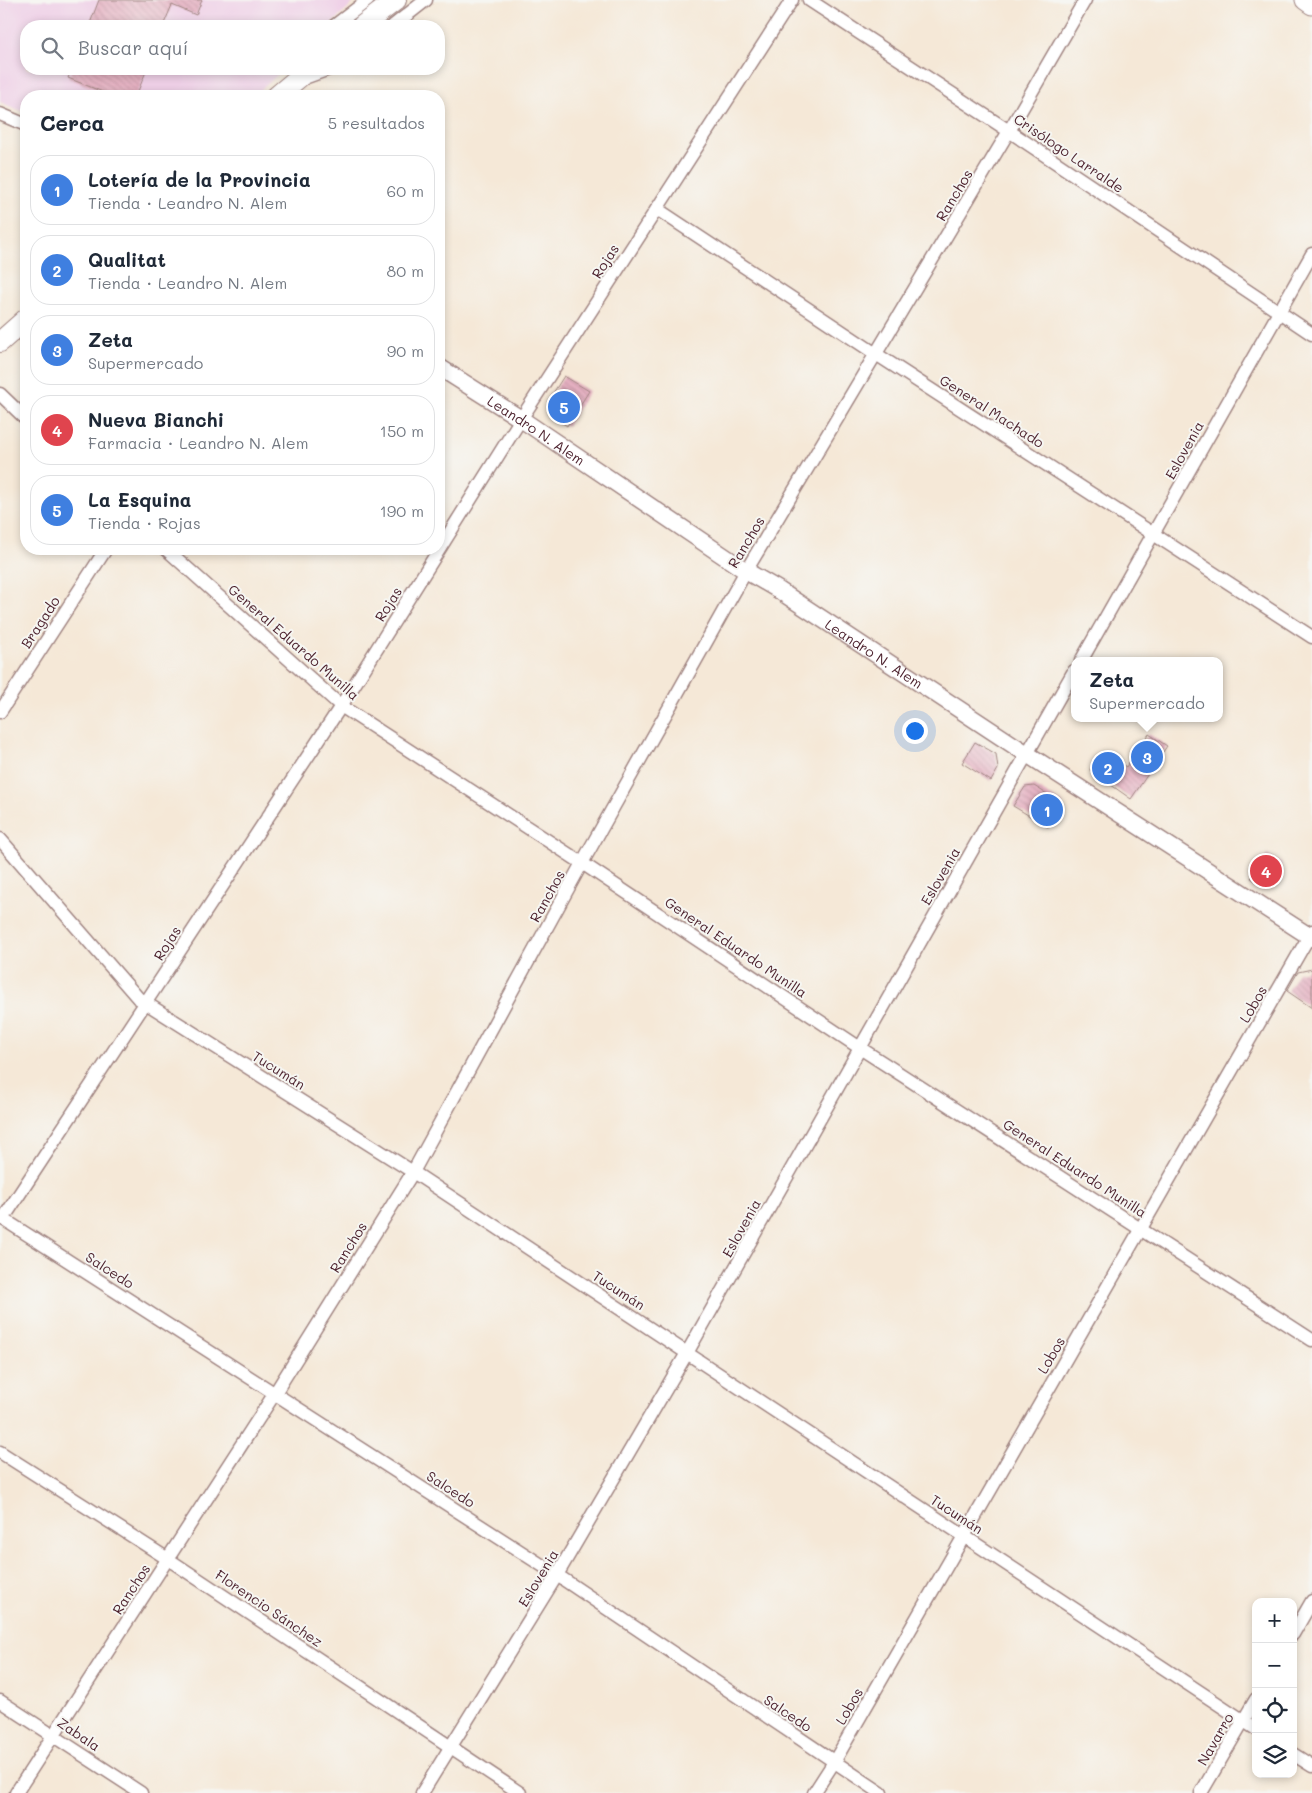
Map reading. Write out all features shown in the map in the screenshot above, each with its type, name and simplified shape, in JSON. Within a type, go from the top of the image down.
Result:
[{"type":"main road","points":[[370,20],[396,0]]},
{"type":"main road","points":[[1305,0],[1312,4]]},
{"type":"main road","points":[[289,83],[300,75]]},
{"type":"main road","points":[[0,342],[20,324]]},
{"type":"street","points":[[342,20],[368,0]]},
{"type":"street","points":[[401,20],[426,0]]},
{"type":"street","name":"Rojas","points":[[445,539],[520,419],[792,0]]},
{"type":"street","name":"Crisólogo Larralde","points":[[809,0],[1009,131],[1312,334]]},
{"type":"street","name":"Ranchos","points":[[16,1793],[275,1393],[413,1172],[582,863],[746,570],[1009,131],[1084,0]]},
{"type":"street","points":[[289,83],[311,75]]},
{"type":"street","points":[[0,114],[20,123]]},
{"type":"street","name":"General Machado","points":[[657,209],[876,354],[1312,636]]},
{"type":"street","name":"Eslovenia","points":[[1083,657],[1312,254]]},
{"type":"street","name":"Leandro N. Alem","points":[[445,371],[1027,754],[1311,935]]},
{"type":"street","points":[[0,394],[20,413]]},
{"type":"street","name":"Bragado","points":[[0,712],[102,555]]},
{"type":"street","name":"General Eduardo Munilla","points":[[173,555],[341,706],[582,863],[860,1048],[1142,1228],[1312,1340]]},
{"type":"street","name":"Rojas","points":[[1,1218],[341,706],[435,555]]},
{"type":"street","name":"Eslovenia","points":[[422,1793],[557,1575],[687,1353],[1071,676]]},
{"type":"street","name":"Tucumán","points":[[0,839],[127,986],[145,1003],[413,1172],[1252,1727]]},
{"type":"street","name":"Lobos","points":[[814,1793],[834,1762],[1311,935]]},
{"type":"street","name":"Salcedo","points":[[1,1218],[557,1575],[881,1793]]},
{"type":"street","name":"Florencio Sánchez","points":[[0,1452],[168,1559],[520,1793]]},
{"type":"street","points":[[1297,1627],[1312,1601]]},
{"type":"street","name":"Zabala","points":[[0,1700],[141,1793]]},
{"type":"street","name":"Navarro","points":[[1201,1793],[1252,1706]]},
{"type":"street","points":[[1297,1757],[1312,1766]]},
{"type":"shaded area","points":[[0,0],[355,0],[336,20],[20,20],[20,75],[277,75],[261,90],[20,90],[20,110],[0,102]]},
{"type":"building","points":[[99,0],[202,0],[196,15],[172,5],[166,20],[91,20]]},
{"type":"building","points":[[69,75],[145,75],[138,90],[98,90],[68,78]]},
{"type":"building","points":[[564,376],[589,391],[567,426],[549,414],[548,401]]},
{"type":"building","points":[[1149,734],[1167,746],[1131,799],[1090,770],[1103,751],[1126,767]]},
{"type":"building","points":[[975,742],[996,754],[998,769],[991,781],[962,763]]},
{"type":"building","points":[[1034,786],[1063,804],[1048,827],[1013,806],[1025,787]]},
{"type":"building","points":[[1267,855],[1282,864],[1266,888],[1251,878]]},
{"type":"building","points":[[1312,969],[1312,1008],[1287,991],[1298,972]]},
{"type":"place","name":"La Esquina","points":[[564,407]]},
{"type":"place","name":"Zeta","points":[[1147,757]]},
{"type":"place","name":"Qualitat","points":[[1108,768]]},
{"type":"place","name":"Lotería de la Provincia","points":[[1047,810]]},
{"type":"place","name":"Nueva Bianchi","points":[[1266,871]]}]
